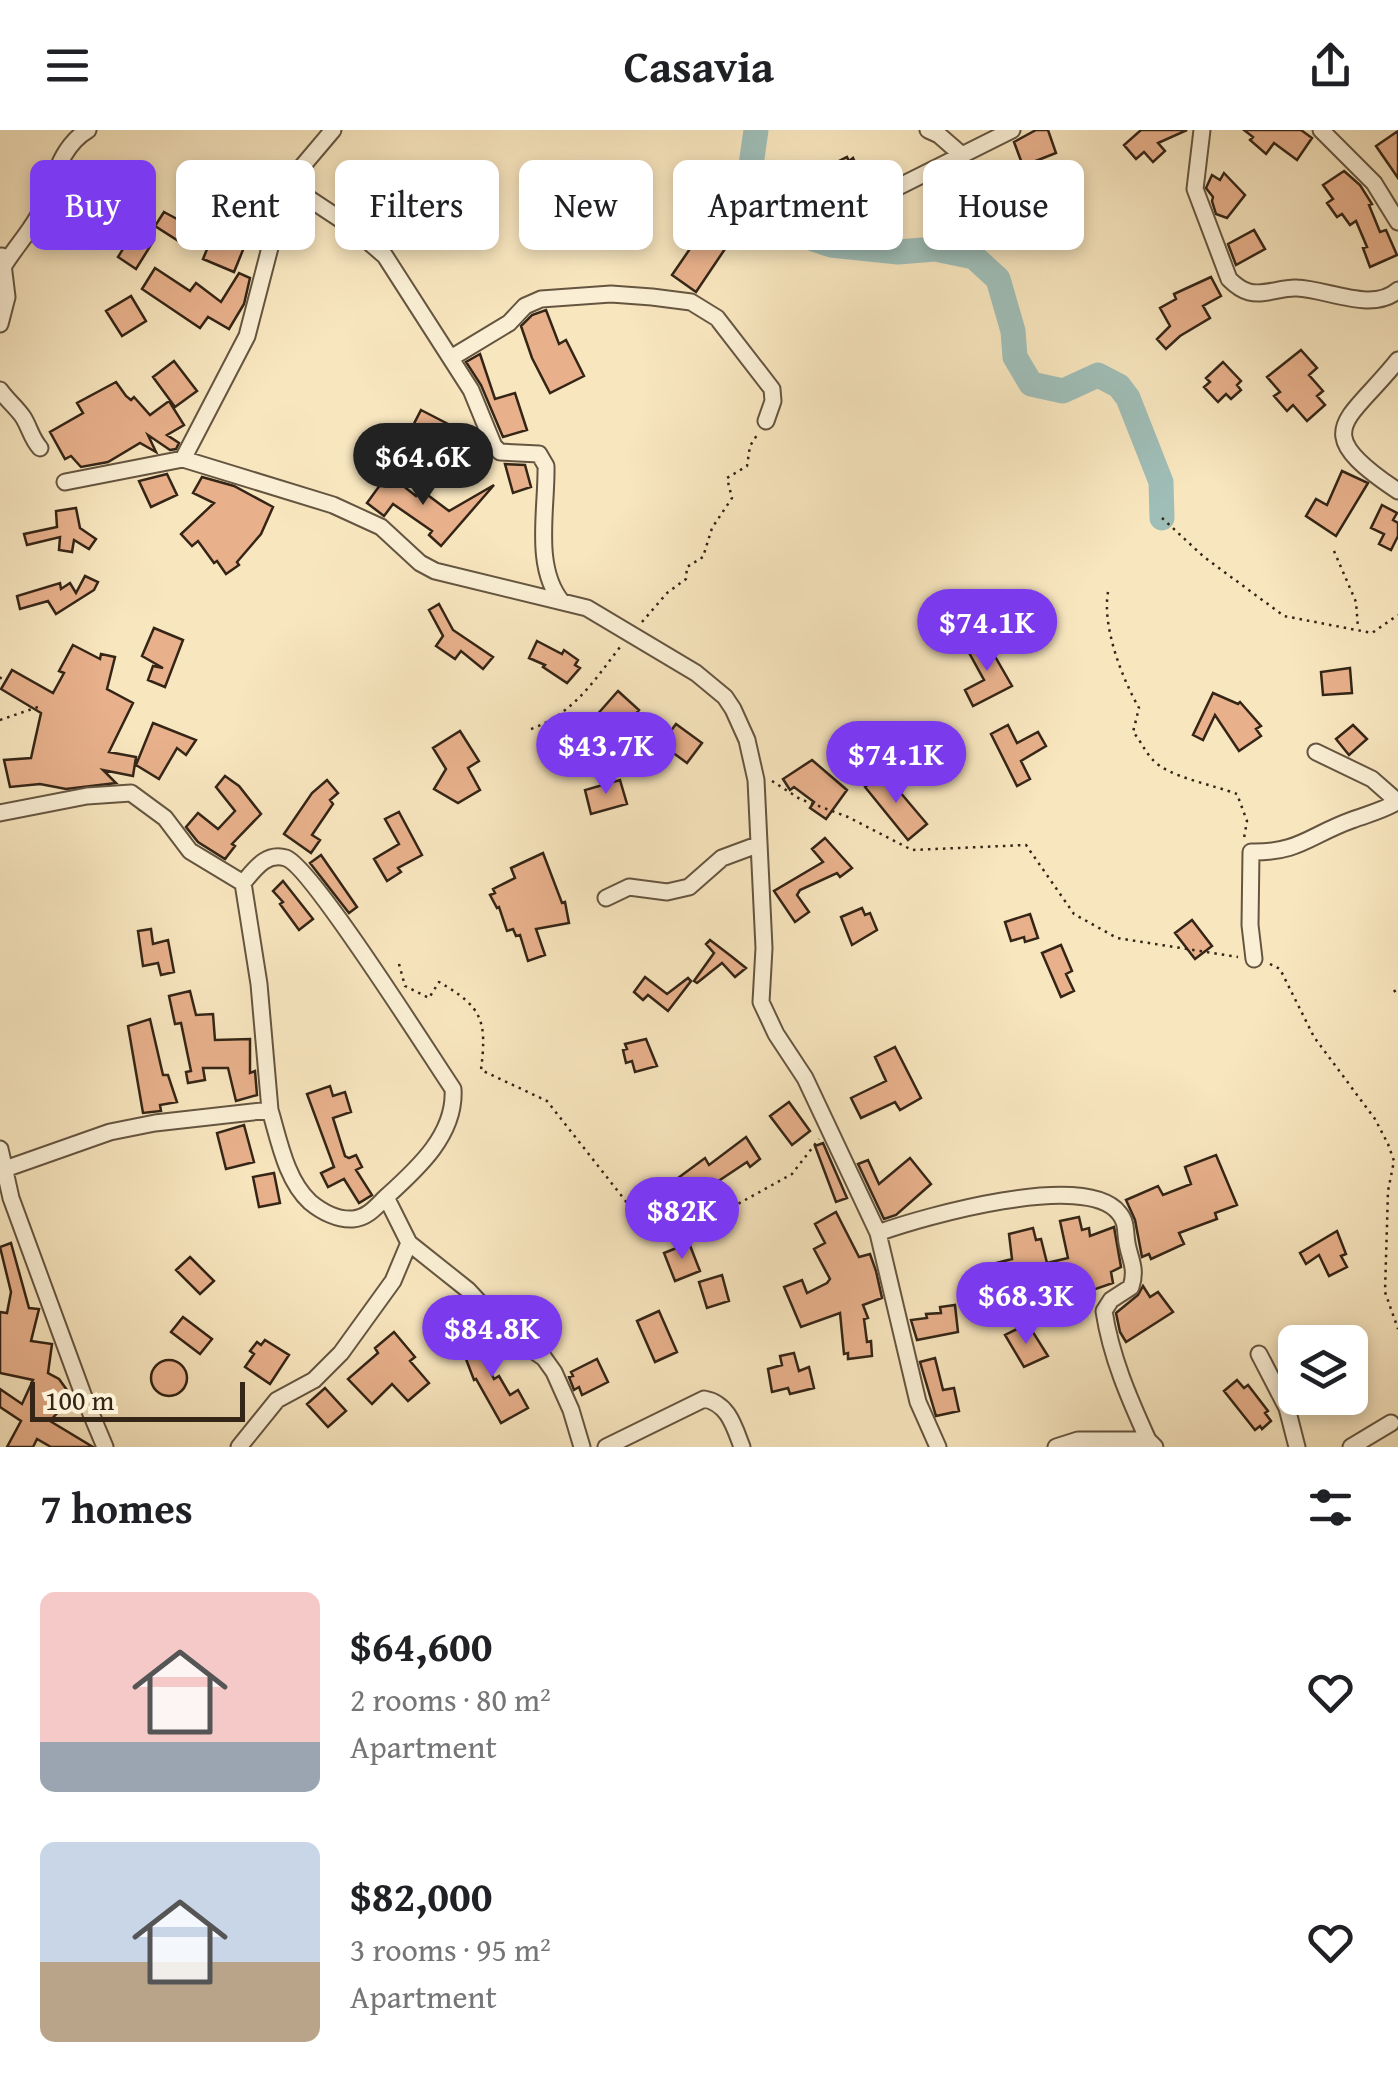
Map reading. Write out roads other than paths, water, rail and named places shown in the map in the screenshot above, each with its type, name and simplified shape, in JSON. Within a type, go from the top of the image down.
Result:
[{"type":"street","points":[[0,324],[7,297],[2,258],[40,212],[66,153],[88,130]]},
{"type":"street","points":[[308,160],[333,130]]},
{"type":"street","points":[[928,130],[963,156]]},
{"type":"street","points":[[903,185],[1012,130]]},
{"type":"street","points":[[1202,130],[1194,175],[1197,200],[1229,279],[1238,288],[1252,293],[1296,288],[1339,296],[1395,299]]},
{"type":"street","points":[[1321,130],[1374,183],[1398,222]]},
{"type":"street","points":[[315,203],[374,244],[471,390],[494,446],[500,452],[539,454],[544,458],[544,553],[548,579],[562,602]]},
{"type":"street","points":[[183,460],[247,336],[270,250]]},
{"type":"street","points":[[451,358],[510,323],[525,306],[541,299],[611,294],[691,302],[717,318],[772,389],[773,401],[766,420]]},
{"type":"street","points":[[1398,360],[1354,407],[1344,424],[1343,438],[1349,452],[1398,490]]},
{"type":"street","points":[[0,390],[21,414],[40,448]]},
{"type":"street","points":[[65,482],[183,460],[333,505],[381,527],[434,571],[586,608],[696,674],[726,697],[747,740],[756,780],[764,948],[761,1002],[776,1034],[805,1078],[878,1232],[918,1402],[938,1447]]},
{"type":"street","points":[[1254,959],[1250,925],[1251,852],[1288,850],[1398,802],[1372,779],[1316,752]]},
{"type":"street","points":[[0,813],[86,796],[131,793],[165,818],[190,851],[244,884]]},
{"type":"street","points":[[606,898],[630,887],[667,892],[690,887],[722,858],[757,845]]},
{"type":"street","points":[[270,857],[283,857],[296,863],[347,930],[453,1089],[454,1106],[419,1168],[364,1216],[352,1219],[334,1216],[310,1202],[292,1176],[270,1110],[244,884],[258,865],[270,857]]},
{"type":"street","points":[[4,1169],[110,1132],[270,1110]]},
{"type":"street","points":[[0,1149],[11,1198],[105,1447]]},
{"type":"street","points":[[878,1232],[1012,1198],[1079,1196],[1115,1209],[1127,1231],[1134,1278],[1131,1288],[1111,1300],[1104,1310],[1106,1323],[1116,1367],[1152,1444],[1078,1440],[1056,1447]]},
{"type":"street","points":[[386,1198],[409,1243],[468,1290],[508,1333],[544,1358],[571,1410],[582,1447]]},
{"type":"street","points":[[239,1447],[277,1400],[314,1380],[342,1353],[393,1282],[409,1243]]},
{"type":"street","points":[[1259,1354],[1287,1408],[1297,1447]]},
{"type":"street","points":[[606,1447],[704,1399],[719,1403],[742,1447]]},
{"type":"street","points":[[1351,1447],[1391,1423]]},
{"type":"waterway","points":[[756,130],[748,186],[751,201],[772,225],[831,245],[898,252],[935,249],[974,257],[998,279],[1013,331],[1015,357],[1031,384],[1063,391],[1098,375],[1119,386],[1128,398],[1161,482],[1162,518]]}]
